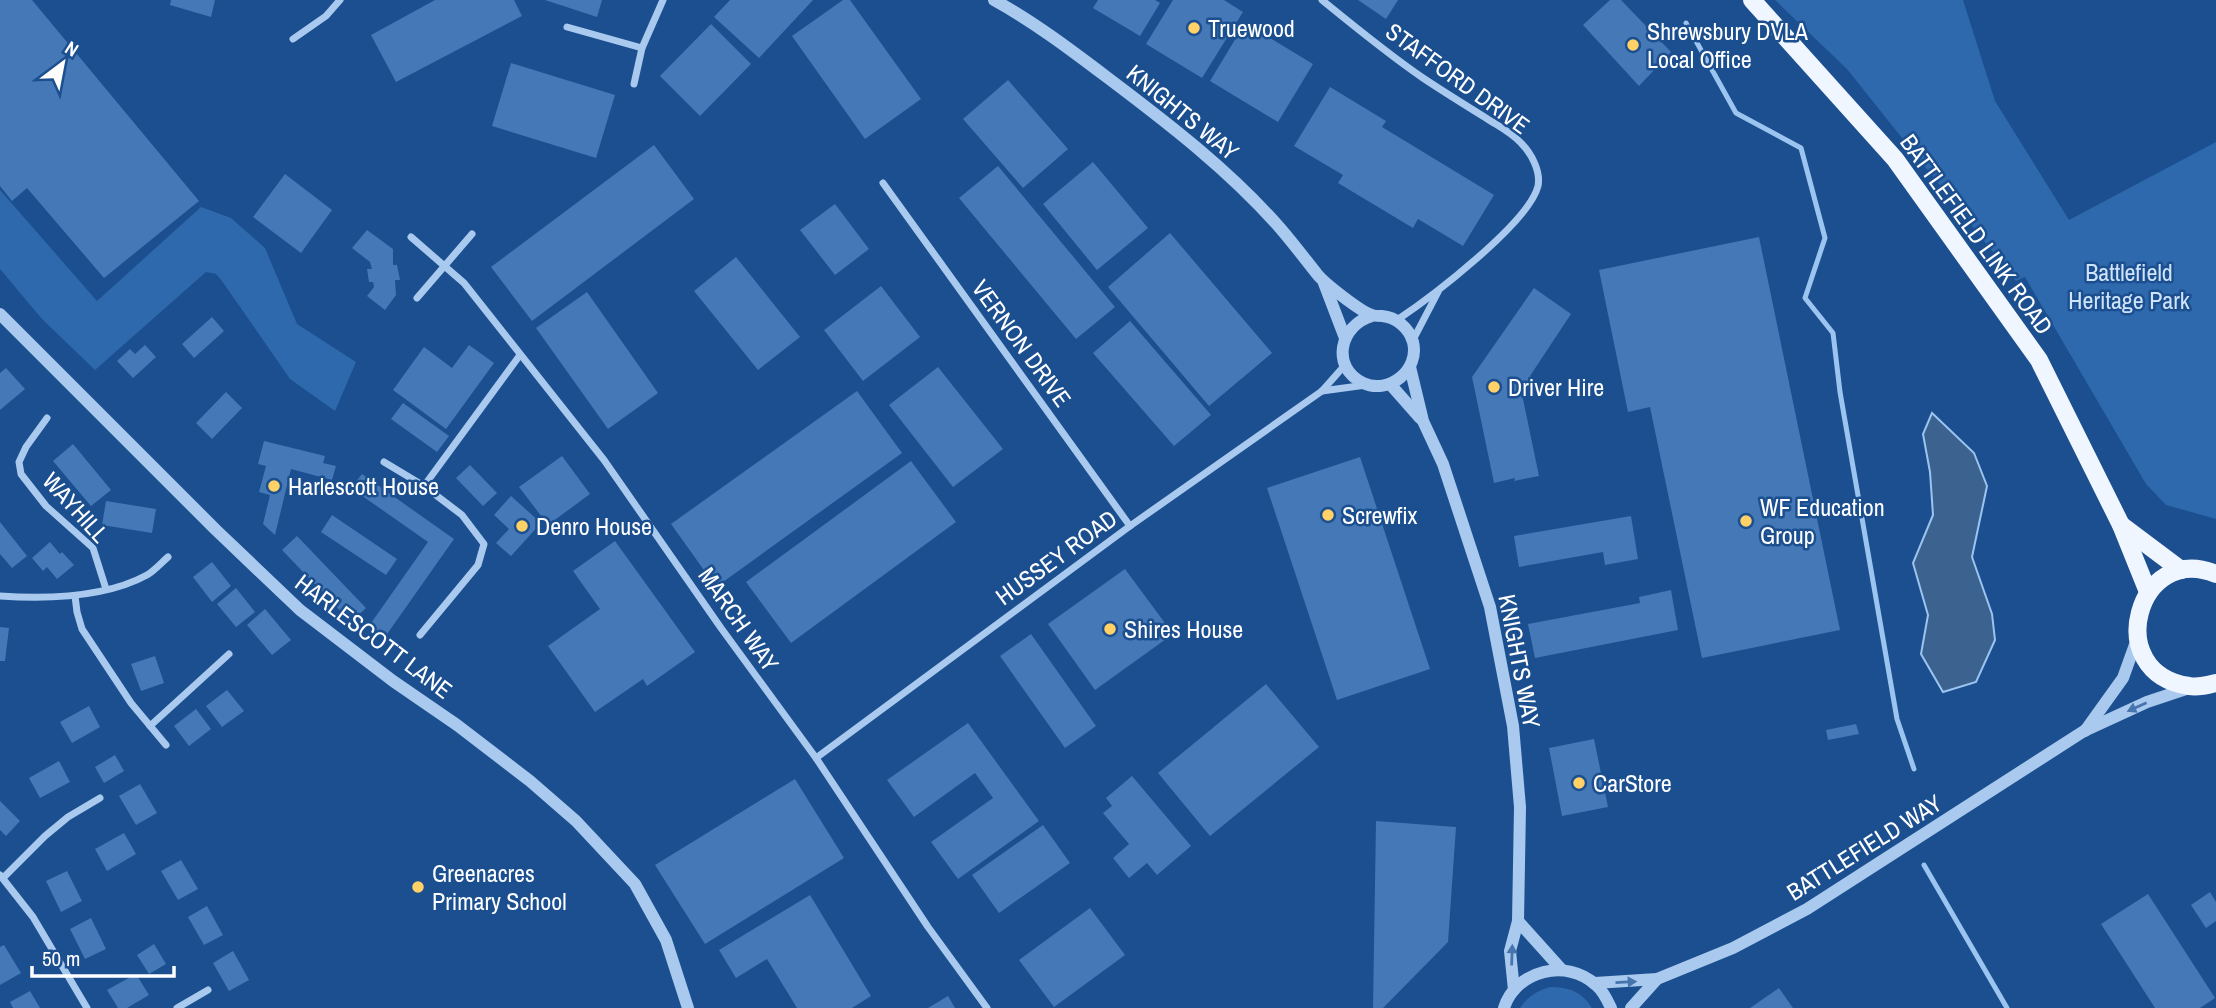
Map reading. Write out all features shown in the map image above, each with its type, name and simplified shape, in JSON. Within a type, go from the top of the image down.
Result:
[{"type":"main road","name":"BATTLEFIELD LINK ROAD","points":[[1752,0],[1895,159],[2039,360],[2121,525],[2148,592]]},
{"type":"main road","name":"BATTLEFIELD LINK ROAD","points":[[2121,525],[2181,570]]},
{"type":"main road","points":[[2216,574],[2206,569],[2181,570],[2163,578],[2148,592],[2139,611],[2137,639],[2142,653],[2154,670],[2172,682],[2192,687],[2216,683]]},
{"type":"street","points":[[293,39],[327,16],[340,0]]},
{"type":"street","points":[[634,84],[642,48],[663,0]]},
{"type":"street","name":"STAFFORD DRIVE","points":[[1322,0],[1424,78],[1508,132],[1521,143],[1538,174],[1538,186],[1530,204],[1439,291],[1397,320]]},
{"type":"street","name":"KNIGHTS WAY","points":[[1001,2],[1088,62],[1193,145],[1231,178],[1280,228],[1324,282],[1372,316],[1397,320]]},
{"type":"street","points":[[566,27],[642,48]]},
{"type":"street","name":"VERNON DRIVE","points":[[883,183],[1130,526]]},
{"type":"street","points":[[417,298],[472,234]]},
{"type":"street","name":"MARCH WAY","points":[[411,237],[444,264],[486,310],[610,468],[721,628],[816,758],[928,927],[987,1008]]},
{"type":"street","name":"KNIGHTS WAY","points":[[1324,282],[1345,338],[1342,352],[1345,365]]},
{"type":"street","name":"STAFFORD DRIVE","points":[[1413,341],[1439,291]]},
{"type":"street","name":"HARLESCOTT LANE","points":[[0,314],[300,610],[530,781],[576,821],[635,884],[666,940],[688,1008]]},
{"type":"street","points":[[1345,338],[1352,326],[1363,318],[1372,316]]},
{"type":"street","points":[[1397,320],[1413,341]]},
{"type":"street","name":"KNIGHTS WAY","points":[[1413,341],[1414,353],[1410,367],[1423,421],[1443,464],[1490,607],[1511,715],[1520,807],[1518,921],[1510,951],[1514,990]]},
{"type":"street","points":[[424,486],[520,355]]},
{"type":"street","points":[[1345,365],[1357,380],[1368,385],[1390,384],[1403,376],[1410,367]]},
{"type":"street","name":"HUSSEY ROAD","points":[[816,758],[1130,526],[1322,391],[1345,365]]},
{"type":"street","name":"KNIGHTS WAY","points":[[1390,384],[1423,421]]},
{"type":"street","name":"HUSSEY ROAD","points":[[1322,391],[1368,385]]},
{"type":"street","name":"WAYHILL","points":[[47,418],[26,447],[19,462],[22,474],[46,506],[93,548],[106,589]]},
{"type":"street","points":[[384,462],[424,486],[462,515],[484,544],[478,565],[420,635]]},
{"type":"street","points":[[0,596],[75,596],[128,584],[149,574],[167,557]]},
{"type":"street","points":[[75,596],[82,629],[131,703],[166,745]]},
{"type":"street","name":"BATTLEFIELD WAY","points":[[2084,731],[2123,678],[2137,639]]},
{"type":"street","points":[[150,726],[229,654]]},
{"type":"street","name":"BATTLEFIELD WAY","points":[[1562,970],[1579,974],[1595,983],[1657,979],[1732,948],[1807,909],[2084,731],[2147,702],[2192,687]]},
{"type":"street","points":[[88,1008],[33,917],[2,876],[68,817],[100,798]]},
{"type":"street","points":[[1518,921],[1562,970]]},
{"type":"street","points":[[1504,1008],[1514,990],[1527,978],[1535,974],[1562,970]]},
{"type":"street","name":"BATTLEFIELD WAY","points":[[1631,1008],[1657,979]]},
{"type":"street","points":[[1595,983],[1611,1008]]},
{"type":"street","points":[[177,1008],[208,990]]},
{"type":"green space","name":"Battlefield Heritage Park","points":[[1775,0],[1963,0],[1995,101],[2069,220],[2216,142],[2216,519],[2166,505],[2146,484],[2025,277],[2016,281],[1847,69]]},
{"type":"green space","points":[[0,190],[97,301],[201,207],[231,218],[265,248],[297,324],[356,362],[335,411],[290,379],[222,281],[216,274],[206,272],[95,370],[42,319],[0,269]]},
{"type":"green space","points":[[1550,987],[1574,992],[1584,998],[1592,1008],[1520,1008],[1533,995]]},
{"type":"shaded area","points":[[1932,413],[1974,453],[1987,486],[1972,557],[1992,614],[1995,640],[1976,682],[1943,692],[1921,654],[1928,615],[1913,563],[1933,515],[1930,472],[1923,434]]},
{"type":"building","points":[[0,0],[32,0],[199,201],[104,278],[27,188],[12,201],[0,186]]},
{"type":"building","points":[[171,0],[215,0],[211,17],[170,5]]},
{"type":"building","points":[[435,0],[514,0],[522,16],[396,82],[371,35]]},
{"type":"building","points":[[545,0],[602,0],[597,17]]},
{"type":"building","points":[[730,0],[813,0],[759,58],[714,17]]},
{"type":"building","points":[[843,0],[850,0],[921,99],[865,139],[792,36]]},
{"type":"building","points":[[1098,0],[1155,0],[1160,3],[1140,36],[1093,8]]},
{"type":"building","name":"Truewood","points":[[1173,0],[1224,0],[1243,12],[1202,78],[1146,44]]},
{"type":"building","points":[[1358,0],[1398,0],[1386,19]]},
{"type":"building","name":"Shrewsbury DVLA Local Office","points":[[1610,0],[1621,0],[1671,52],[1639,86],[1583,25]]},
{"type":"building","points":[[1245,23],[1313,64],[1278,122],[1210,81]]},
{"type":"building","points":[[711,24],[751,64],[700,116],[660,76]]},
{"type":"building","points":[[511,63],[615,95],[596,158],[492,126]]},
{"type":"building","points":[[1008,80],[1068,149],[1023,188],[963,119]]},
{"type":"building","points":[[1330,87],[1386,121],[1382,127],[1494,195],[1463,246],[1418,219],[1413,228],[1338,183],[1343,175],[1294,146]]},
{"type":"building","points":[[654,145],[694,199],[532,321],[491,267]]},
{"type":"building","points":[[1093,162],[1148,228],[1097,270],[1043,204]]},
{"type":"building","points":[[998,166],[1115,307],[1076,339],[959,198]]},
{"type":"building","points":[[285,174],[332,210],[301,253],[253,217]]},
{"type":"building","points":[[835,204],[869,249],[835,275],[800,230]]},
{"type":"building","points":[[367,230],[393,249],[393,265],[397,265],[400,280],[395,280],[396,295],[385,310],[367,296],[374,287],[373,282],[369,282],[367,269],[372,269],[370,262],[352,248]]},
{"type":"building","points":[[1170,233],[1272,353],[1209,406],[1108,287]]},
{"type":"building","name":"WF Education Group","points":[[1759,237],[1840,630],[1702,658],[1650,407],[1628,412],[1599,270]]},
{"type":"building","points":[[736,257],[800,337],[758,370],[694,291]]},
{"type":"building","points":[[881,286],[920,337],[863,381],[824,330]]},
{"type":"building","points":[[1534,288],[1571,314],[1530,376],[1535,379],[1523,399],[1539,476],[1494,483],[1472,377]]},
{"type":"building","points":[[587,292],[658,393],[608,429],[536,328]]},
{"type":"building","points":[[212,317],[224,331],[194,358],[182,344]]},
{"type":"building","points":[[1130,321],[1211,415],[1174,446],[1093,353]]},
{"type":"building","points":[[145,345],[156,357],[133,378],[117,361],[130,349],[135,354]]},
{"type":"building","points":[[469,345],[494,363],[446,429],[393,390],[424,347],[452,368]]},
{"type":"building","points":[[938,367],[1003,449],[953,487],[889,405]]},
{"type":"building","points":[[6,368],[25,389],[0,410],[0,373]]},
{"type":"building","points":[[857,391],[902,453],[716,587],[671,524]]},
{"type":"building","points":[[226,392],[242,408],[212,439],[196,423]]},
{"type":"building","points":[[403,403],[449,436],[437,452],[391,419]]},
{"type":"building","name":"Harlescott House","points":[[264,441],[325,456],[323,463],[336,466],[332,480],[291,469],[275,535],[263,524],[270,495],[259,492],[266,466],[258,464]]},
{"type":"building","points":[[73,444],[111,490],[91,506],[53,461]]},
{"type":"building","points":[[562,456],[590,494],[548,525],[519,487]]},
{"type":"building","points":[[1360,457],[1430,669],[1337,700],[1267,488]]},
{"type":"building","points":[[911,461],[956,522],[791,643],[746,582]]},
{"type":"building","points":[[470,465],[497,493],[483,506],[456,478]]},
{"type":"building","points":[[362,474],[454,539],[385,637],[369,626],[428,542],[351,488]]},
{"type":"building","name":"Denro House","points":[[511,496],[541,523],[511,556],[496,543],[509,529],[494,515]]},
{"type":"building","points":[[106,501],[156,509],[152,533],[102,525]]},
{"type":"building","points":[[332,515],[397,559],[386,575],[321,532]]},
{"type":"building","points":[[1631,516],[1638,559],[1605,565],[1603,552],[1519,567],[1514,536]]},
{"type":"building","points":[[0,522],[27,556],[12,568],[0,554]]},
{"type":"building","points":[[297,536],[366,608],[351,622],[282,550]]},
{"type":"building","points":[[615,541],[695,652],[647,686],[643,679],[595,712],[548,646],[600,609],[573,571]]},
{"type":"building","points":[[50,542],[74,565],[57,579],[47,567],[43,571],[32,558]]},
{"type":"building","points":[[212,562],[231,586],[212,602],[193,577]]},
{"type":"building","name":"Shires House","points":[[1125,569],[1173,634],[1095,690],[1048,624]]},
{"type":"building","points":[[236,588],[255,612],[236,627],[217,604]]},
{"type":"building","points":[[1671,590],[1678,630],[1535,658],[1528,624],[1640,603],[1639,597]]},
{"type":"building","points":[[265,609],[291,640],[272,655],[247,625]]},
{"type":"building","points":[[0,627],[9,628],[5,661],[0,661]]},
{"type":"building","points":[[1031,634],[1096,726],[1065,748],[1000,656]]},
{"type":"building","points":[[155,656],[164,683],[141,691],[131,664]]},
{"type":"building","points":[[1266,684],[1319,747],[1210,836],[1158,773]]},
{"type":"building","points":[[227,690],[244,711],[222,727],[206,706]]},
{"type":"building","points":[[89,706],[100,727],[72,743],[60,722]]},
{"type":"building","points":[[196,709],[211,729],[189,746],[174,726]]},
{"type":"building","points":[[968,723],[1039,821],[958,879],[931,842],[993,798],[975,773],[914,817],[887,780]]},
{"type":"building","points":[[1856,724],[1859,734],[1828,740],[1826,730]]},
{"type":"building","name":"CarStore","points":[[1594,739],[1608,807],[1562,816],[1549,748]]},
{"type":"building","points":[[115,755],[124,771],[104,783],[95,767]]},
{"type":"building","points":[[59,761],[70,782],[40,798],[29,778]]},
{"type":"building","points":[[1132,776],[1191,846],[1157,875],[1147,863],[1129,878],[1113,858],[1129,844],[1103,813],[1112,806],[1106,798]]},
{"type":"building","points":[[795,779],[844,858],[705,944],[655,865]]},
{"type":"building","points":[[140,784],[157,813],[136,825],[119,796]]},
{"type":"building","points":[[0,801],[20,821],[6,836],[0,830]]},
{"type":"building","points":[[1376,821],[1456,827],[1448,942],[1383,1008],[1373,1008]]},
{"type":"building","points":[[1043,825],[1070,863],[999,913],[972,875]]},
{"type":"building","points":[[124,833],[136,854],[107,871],[95,849]]},
{"type":"building","points":[[181,860],[198,889],[178,900],[161,871]]},
{"type":"building","points":[[67,871],[82,901],[61,912],[46,881]]},
{"type":"building","points":[[2210,892],[2216,902],[2216,921],[2206,928],[2191,905]]},
{"type":"building","points":[[2148,894],[2215,998],[2200,1008],[2155,1008],[2101,924]]},
{"type":"building","points":[[810,895],[871,996],[852,1008],[797,1008],[767,959],[736,978],[719,950]]},
{"type":"building","points":[[207,906],[223,935],[204,945],[188,917]]},
{"type":"building","points":[[1090,908],[1125,955],[1054,1007],[1019,960]]},
{"type":"building","points":[[91,918],[106,949],[85,959],[70,929]]},
{"type":"building","points":[[154,944],[166,964],[149,974],[137,955]]},
{"type":"building","points":[[4,945],[21,973],[0,985],[0,947]]},
{"type":"building","points":[[233,951],[249,980],[229,991],[213,963]]},
{"type":"building","points":[[136,974],[149,995],[127,1008],[118,1008],[107,990]]},
{"type":"building","points":[[1779,988],[1793,1008],[1750,1008]]},
{"type":"building","points":[[30,991],[40,1008],[13,1008],[10,1002]]},
{"type":"building","points":[[948,996],[955,1008],[928,1008]]},
{"type":"waterway","points":[[1686,23],[1736,113],[1801,148],[1825,238],[1805,298],[1833,333],[1840,392],[1897,719],[1914,769]]},
{"type":"waterway","points":[[1924,865],[2007,1008]]},
{"type":"place","name":"Truewood","points":[[1194,28]]},
{"type":"place","name":"Shrewsbury DVLA Local Office","points":[[1633,45]]},
{"type":"place","name":"Driver Hire","points":[[1494,387]]},
{"type":"place","name":"Harlescott House","points":[[274,486]]},
{"type":"place","name":"Screwfix","points":[[1328,515]]},
{"type":"place","name":"WF Education Group","points":[[1746,521]]},
{"type":"place","name":"Denro House","points":[[522,526]]},
{"type":"place","name":"Shires House","points":[[1110,629]]},
{"type":"place","name":"CarStore","points":[[1579,783]]},
{"type":"place","name":"Greenacres Primary School","points":[[418,887]]}]
